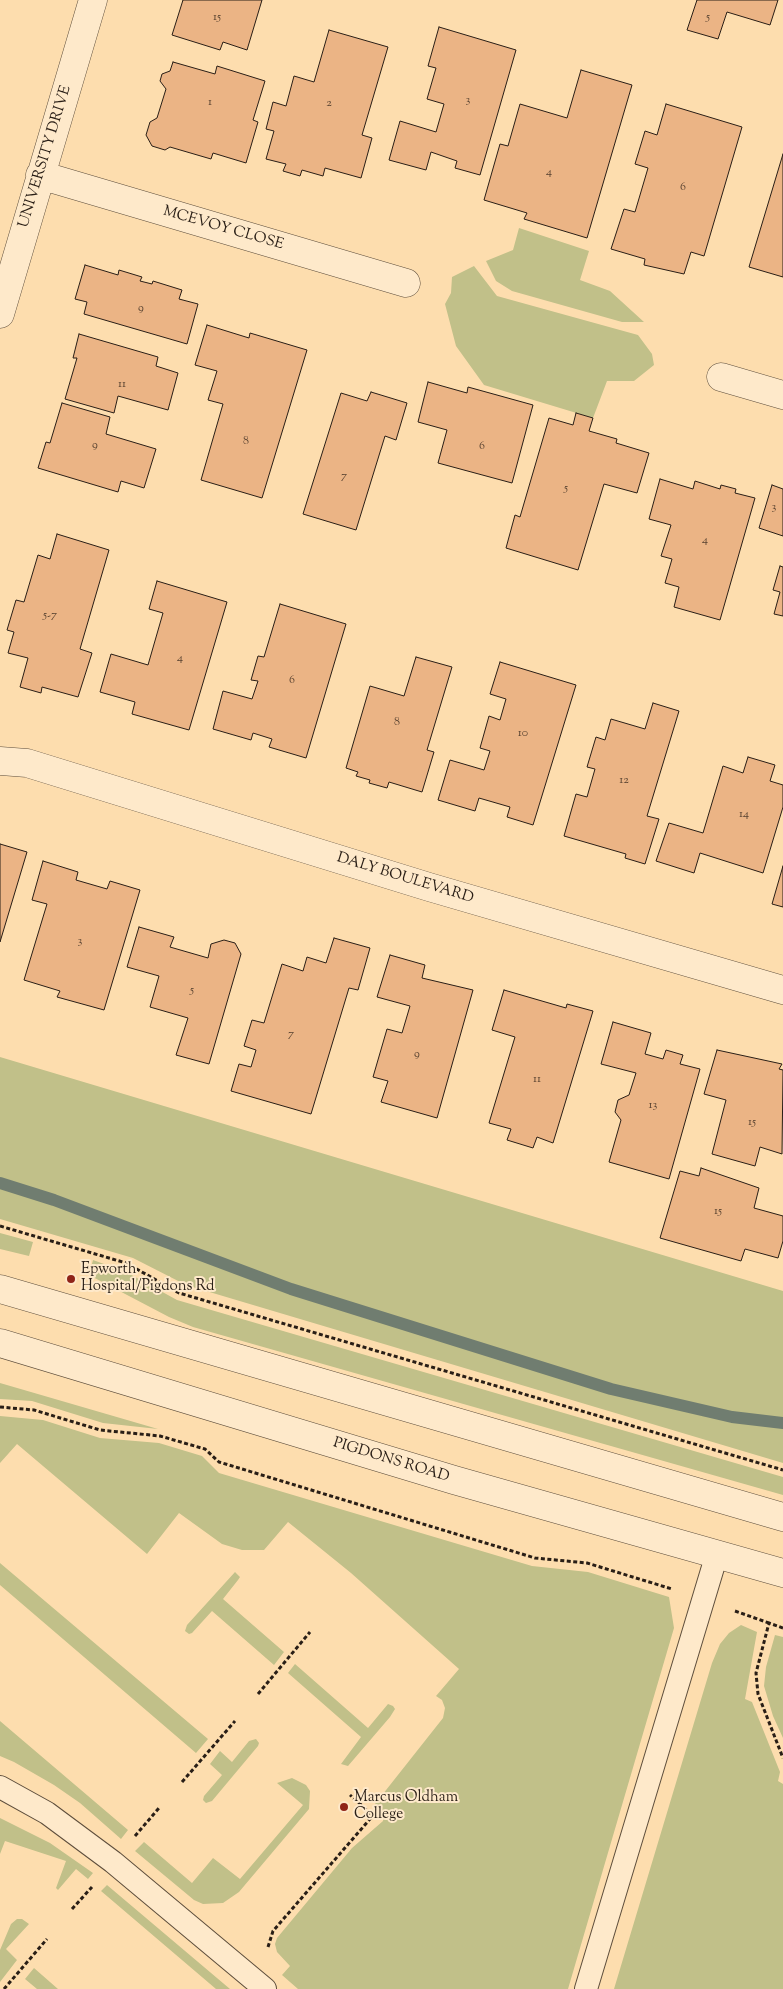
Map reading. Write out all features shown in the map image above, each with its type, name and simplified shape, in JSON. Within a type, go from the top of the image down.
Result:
[{"type":"street","name":"UNIVERSITY DRIVE","points":[[0,314],[93,0]]},
{"type":"street","name":"MCEVOY CLOSE","points":[[40,175],[406,283]]},
{"type":"street","points":[[721,377],[783,395]]},
{"type":"street","name":"DALY BOULEVARD","points":[[0,747],[28,763],[438,890],[783,990]]},
{"type":"street","name":"DALY BOULEVARD","points":[[0,761],[28,763]]},
{"type":"street","points":[[0,1289],[783,1517]]},
{"type":"street","name":"PIGDONS ROAD","points":[[0,1344],[445,1477],[783,1573]]},
{"type":"lane","points":[[586,1989],[717,1554]]},
{"type":"lane","points":[[0,1787],[47,1813],[112,1862],[265,1989]]},
{"type":"path","points":[[0,1226],[126,1263],[179,1293],[783,1470]]},
{"type":"path","points":[[0,1407],[34,1410],[100,1430],[160,1436],[205,1448],[219,1462],[525,1555],[588,1563],[667,1588]]},
{"type":"path","points":[[751,1616],[783,1628]]},
{"type":"path","points":[[769,1623],[756,1673],[758,1694],[783,1758]]},
{"type":"path","points":[[258,1694],[310,1632]]},
{"type":"path","points":[[182,1782],[235,1721]]},
{"type":"path","points":[[268,1953],[268,1942],[273,1931],[370,1819],[368,1811],[350,1795]]},
{"type":"path","points":[[134,1837],[159,1808]]},
{"type":"path","points":[[72,1909],[94,1884]]},
{"type":"path","points":[[4,1989],[47,1939]]},
{"type":"shaded area","points":[[519,228],[589,251],[580,280],[610,291],[644,322],[622,322],[512,291],[496,281],[486,261],[513,250]]},
{"type":"shaded area","points":[[474,266],[497,296],[638,335],[652,354],[654,365],[634,381],[607,381],[593,418],[484,385],[456,346],[445,304],[451,293],[452,277]]},
{"type":"shaded area","points":[[0,1057],[783,1291],[783,1463],[186,1285],[133,1258],[0,1219]]},
{"type":"shaded area","points":[[0,1233],[33,1242],[29,1256],[0,1249]]},
{"type":"shaded area","points":[[93,1260],[126,1272],[177,1300],[783,1477],[783,1495],[193,1327],[169,1317],[89,1275]]},
{"type":"shaded area","points":[[0,1383],[158,1429],[103,1423],[32,1401],[0,1399]]},
{"type":"shaded area","points":[[0,1416],[43,1420],[100,1438],[159,1443],[202,1456],[219,1473],[532,1566],[588,1572],[669,1597],[674,1628],[568,1989],[298,1989],[282,1975],[290,1966],[277,1952],[275,1944],[277,1938],[352,1848],[383,1821],[384,1815],[375,1804],[443,1718],[445,1708],[442,1700],[436,1696],[459,1669],[351,1573],[288,1522],[264,1550],[242,1550],[222,1544],[179,1513],[147,1554],[17,1444],[0,1463]]},
{"type":"shaded area","points":[[0,1563],[208,1739],[196,1753],[0,1585]]},
{"type":"shaded area","points":[[235,1572],[240,1577],[223,1599],[284,1652],[274,1665],[212,1611],[192,1633],[189,1634],[185,1631],[187,1625]]},
{"type":"shaded area","points":[[741,1625],[757,1632],[745,1699],[752,1702],[780,1772],[778,1781],[783,1784],[783,1989],[614,1989],[712,1663],[720,1644],[729,1633]]},
{"type":"shaded area","points":[[775,1635],[783,1637],[783,1738],[773,1716],[764,1686],[766,1667]]},
{"type":"shaded area","points":[[295,1664],[368,1728],[388,1704],[395,1709],[348,1766],[341,1764],[361,1737],[288,1673]]},
{"type":"shaded area","points":[[0,1721],[128,1830],[121,1839],[80,1803],[54,1785],[0,1756]]},
{"type":"shaded area","points":[[256,1739],[259,1743],[258,1746],[212,1801],[206,1803],[203,1800],[204,1796],[222,1775],[210,1764],[220,1751],[232,1762],[249,1741]]},
{"type":"shaded area","points":[[292,1778],[306,1785],[310,1791],[309,1809],[239,1892],[223,1903],[203,1904],[194,1900],[135,1851],[144,1842],[192,1883],[213,1858],[240,1879],[303,1805],[277,1783]]},
{"type":"shaded area","points":[[0,1818],[50,1843],[93,1873],[88,1879],[76,1869],[58,1890],[56,1888],[66,1861],[5,1841],[0,1854]]},
{"type":"shaded area","points":[[107,1885],[230,1989],[216,1989],[101,1891]]},
{"type":"shaded area","points":[[17,1919],[22,1919],[29,1924],[6,1949],[17,1960],[0,1982],[0,1950],[11,1924]]},
{"type":"shaded area","points":[[34,1968],[58,1989],[37,1989],[25,1979]]},
{"type":"building","points":[[183,0],[262,0],[247,50],[223,42],[220,50],[172,35]]},
{"type":"building","points":[[697,0],[778,0],[770,25],[727,12],[718,39],[687,30]]},
{"type":"building","points":[[439,27],[516,50],[480,175],[455,168],[457,161],[431,152],[426,170],[389,160],[400,121],[436,132],[444,104],[427,99],[436,68],[428,66]]},
{"type":"building","points":[[329,30],[388,47],[362,135],[372,138],[361,178],[325,168],[323,176],[302,170],[300,176],[283,171],[286,164],[266,159],[274,131],[266,129],[273,102],[286,106],[294,76],[314,82]]},
{"type":"building","points":[[173,62],[215,74],[217,66],[265,81],[253,120],[258,122],[246,163],[213,153],[211,159],[170,147],[165,150],[152,146],[146,135],[150,122],[157,118],[166,89],[160,81],[162,74],[170,71]]},
{"type":"building","points":[[581,70],[632,85],[587,238],[524,219],[527,213],[484,200],[500,144],[508,146],[520,104],[567,118]]},
{"type":"building","points":[[666,104],[742,127],[704,256],[691,252],[684,274],[644,265],[645,259],[611,249],[624,209],[635,212],[648,168],[635,164],[645,131],[657,135]]},
{"type":"building","points":[[783,154],[783,277],[749,267]]},
{"type":"building","points":[[85,265],[118,275],[119,270],[142,277],[140,281],[152,284],[153,281],[182,290],[179,299],[198,304],[187,344],[84,314],[87,302],[75,299]]},
{"type":"building","points":[[207,325],[249,338],[250,333],[307,350],[262,498],[201,480],[223,404],[208,400],[217,371],[195,365]]},
{"type":"building","points":[[79,334],[158,357],[156,366],[178,373],[168,410],[118,396],[114,413],[65,399],[77,358],[73,358]]},
{"type":"building","points":[[428,382],[467,393],[468,387],[533,405],[512,483],[438,463],[447,430],[418,422]]},
{"type":"building","points":[[371,392],[407,403],[396,440],[385,436],[356,530],[303,514],[341,393],[367,401]]},
{"type":"building","points":[[62,403],[110,417],[106,434],[156,449],[144,488],[121,481],[118,492],[38,468],[46,442],[50,443]]},
{"type":"building","points":[[576,413],[593,418],[589,431],[617,439],[616,443],[649,453],[637,493],[604,484],[578,570],[506,548],[515,515],[520,517],[549,418],[573,425]]},
{"type":"building","points":[[660,479],[693,489],[695,481],[720,489],[721,485],[736,489],[735,493],[755,498],[720,620],[674,607],[679,587],[665,583],[672,559],[661,556],[671,525],[649,519]]},
{"type":"building","points":[[772,485],[783,489],[783,536],[759,528]]},
{"type":"building","points":[[57,534],[109,550],[80,649],[92,653],[78,697],[42,687],[41,693],[20,687],[28,658],[8,653],[14,632],[7,630],[16,600],[24,602],[38,555],[50,559]]},
{"type":"building","points":[[780,566],[783,567],[783,616],[774,614],[780,592],[773,590]]},
{"type":"building","points":[[157,581],[227,602],[189,730],[132,714],[135,702],[100,692],[111,654],[148,665],[163,613],[149,609]]},
{"type":"building","points":[[280,604],[346,624],[306,758],[269,747],[272,739],[253,733],[251,740],[213,729],[223,691],[252,699],[258,681],[251,680],[258,656],[264,657]]},
{"type":"building","points":[[416,657],[452,667],[427,750],[434,752],[422,792],[389,782],[387,788],[369,783],[370,780],[356,776],[358,772],[346,768],[370,686],[404,696]]},
{"type":"building","points":[[500,662],[576,685],[533,825],[507,817],[510,807],[479,798],[475,811],[438,800],[450,760],[484,770],[490,751],[480,748],[489,716],[500,720],[506,699],[490,694]]},
{"type":"building","points":[[653,703],[679,711],[647,816],[659,819],[645,864],[625,858],[626,854],[564,836],[576,794],[587,797],[595,769],[587,767],[596,737],[605,740],[611,719],[645,729]]},
{"type":"building","points":[[748,757],[775,765],[770,781],[783,785],[783,807],[763,873],[700,853],[694,873],[656,861],[669,823],[703,833],[723,766],[743,773]]},
{"type":"building","points":[[0,844],[27,852],[0,942]]},
{"type":"building","points":[[43,861],[78,872],[76,880],[107,889],[110,881],[140,890],[104,1010],[57,997],[60,991],[24,980],[47,904],[32,900]]},
{"type":"building","points":[[783,866],[783,907],[772,904]]},
{"type":"building","points":[[139,927],[174,937],[170,947],[208,958],[211,944],[224,940],[235,943],[241,954],[209,1064],[176,1055],[188,1018],[150,1007],[159,976],[127,967]]},
{"type":"building","points":[[334,938],[370,948],[358,990],[349,988],[311,1114],[231,1091],[239,1064],[251,1067],[256,1050],[244,1046],[252,1020],[264,1023],[282,964],[303,971],[307,957],[326,963]]},
{"type":"building","points":[[390,955],[425,965],[422,978],[473,990],[437,1118],[381,1102],[388,1081],[373,1077],[387,1029],[402,1033],[410,1006],[377,997]]},
{"type":"building","points":[[504,990],[566,1008],[567,1004],[593,1011],[553,1143],[537,1137],[533,1148],[507,1140],[511,1129],[489,1123],[515,1037],[492,1030]]},
{"type":"building","points":[[613,1022],[651,1033],[645,1054],[663,1059],[666,1050],[683,1055],[680,1064],[700,1069],[669,1179],[609,1162],[621,1120],[615,1112],[618,1100],[629,1095],[636,1073],[601,1064]]},
{"type":"building","points":[[717,1050],[782,1064],[779,1069],[783,1070],[782,1154],[760,1147],[755,1166],[712,1154],[726,1100],[704,1094]]},
{"type":"building","points":[[701,1168],[759,1188],[754,1208],[783,1216],[783,1241],[778,1258],[745,1249],[741,1261],[660,1238],[680,1171],[699,1176]]},
{"type":"waterway","points":[[0,1183],[54,1200],[291,1289],[611,1389],[732,1417],[783,1423]]},
{"type":"place","name":"Epworth Hospital/Pigdons Rd","points":[[71,1279]]},
{"type":"place","name":"Marcus Oldham College","points":[[344,1807]]}]
